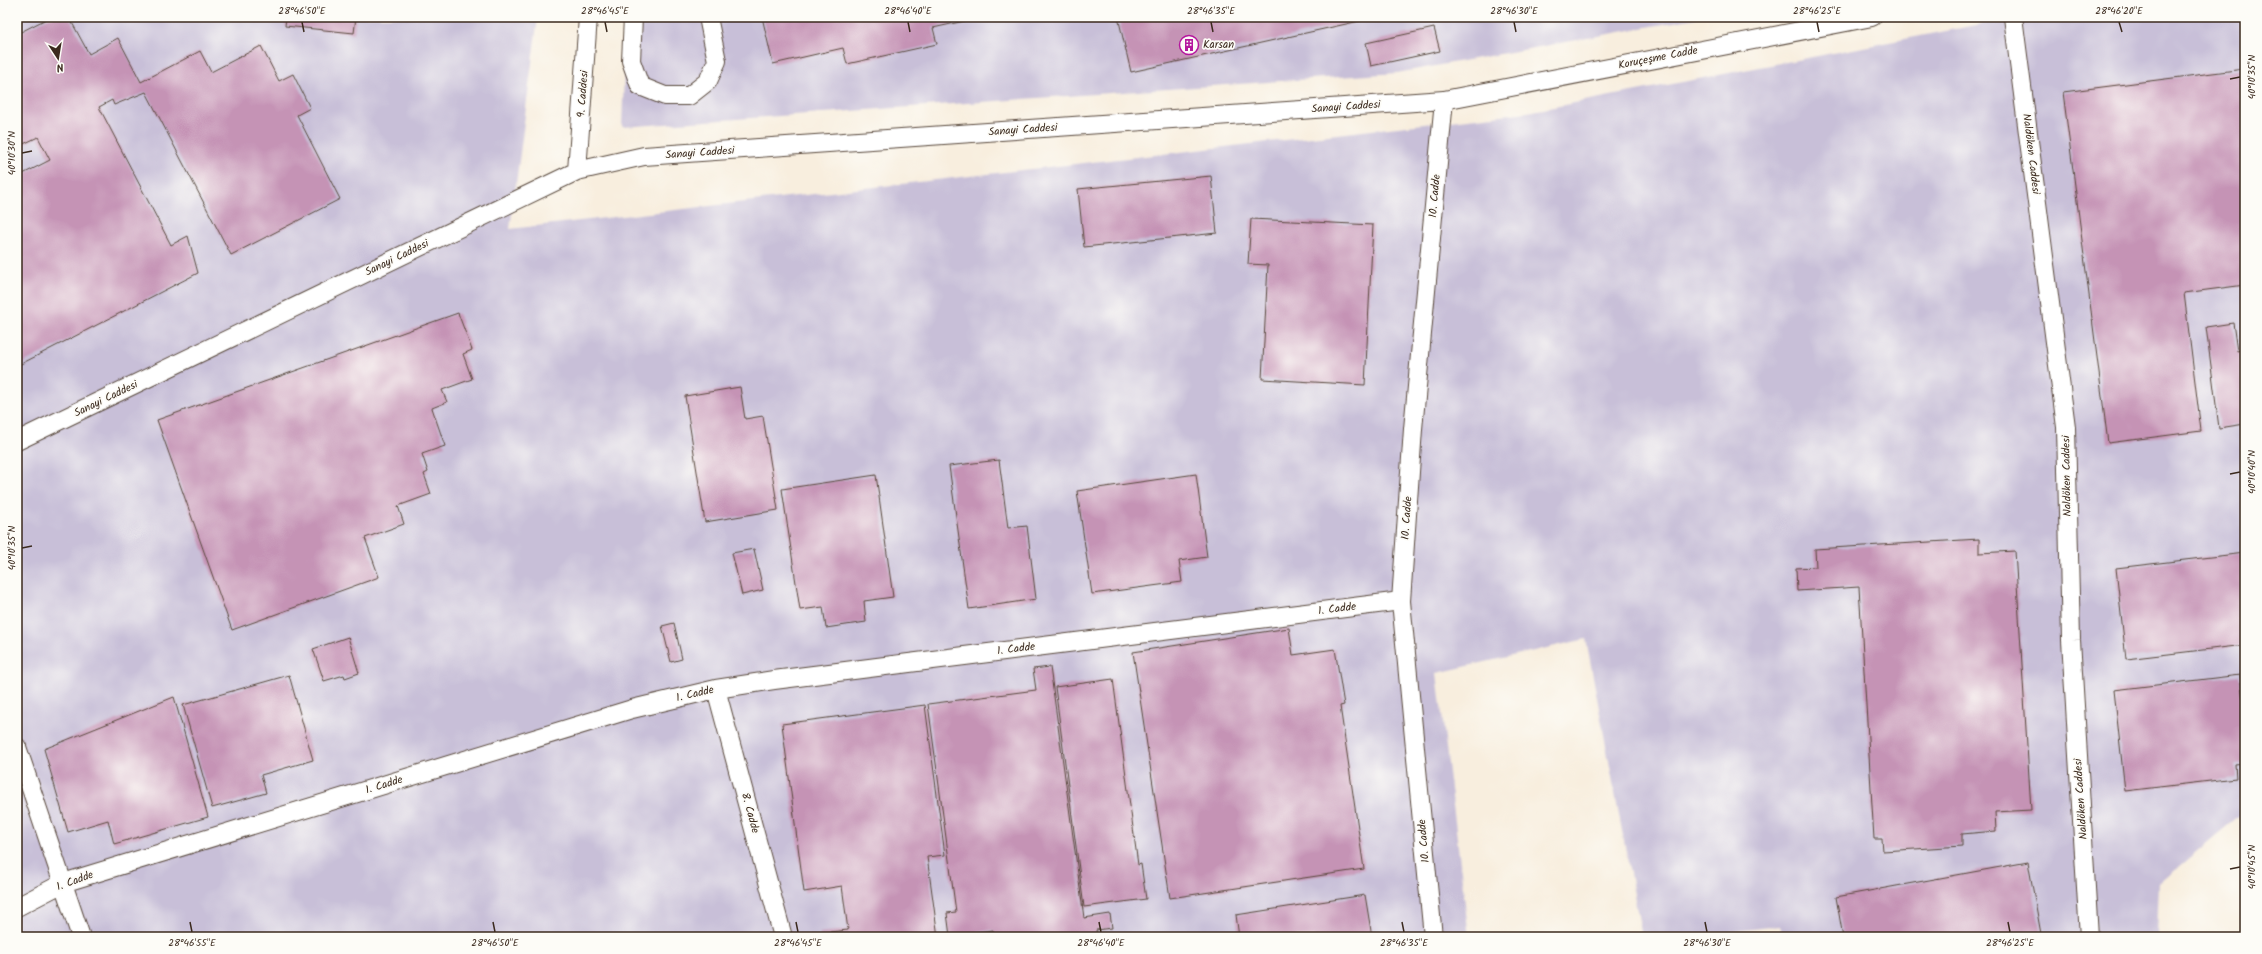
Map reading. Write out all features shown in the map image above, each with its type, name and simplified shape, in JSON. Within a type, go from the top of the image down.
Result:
[{"type":"street","name":"9. Caddesi","points":[[577,171],[588,17]]},
{"type":"street","points":[[633,17],[631,61],[640,86],[665,96],[689,96],[708,81],[717,61],[708,17]]},
{"type":"street","name":"Koruçeşme Cadde","points":[[1444,100],[1872,17]]},
{"type":"street","name":"Naldöken Caddesi","points":[[2013,17],[2066,427],[2071,640],[2089,937]]},
{"type":"street","name":"Sanayi Caddesi","points":[[17,441],[577,171],[644,156],[1444,100]]},
{"type":"street","name":"10. Cadde","points":[[1433,937],[1401,601],[1413,430],[1444,100]]},
{"type":"street","name":"1. Cadde","points":[[17,907],[63,883],[632,709],[716,689],[774,680],[1401,601]]},
{"type":"street","name":"8. Cadde","points":[[716,689],[783,937]]},
{"type":"street","points":[[17,747],[81,937]]},
{"type":"shaded area","points":[[17,17],[538,17],[510,229],[1528,112],[2018,17],[2245,17],[2245,811],[2159,883],[2157,937],[1783,937],[1780,926],[1682,937],[1642,937],[1586,639],[1437,673],[1469,937],[17,937]]},
{"type":"shaded area","points":[[626,17],[1701,17],[1397,73],[622,127]]},
{"type":"building","points":[[50,17],[69,17],[89,54],[118,38],[141,82],[200,51],[211,72],[261,46],[279,81],[293,74],[310,108],[297,115],[340,199],[231,255],[146,92],[114,105],[112,100],[99,107],[171,245],[188,236],[198,273],[17,366],[17,177],[50,160],[38,137],[17,147],[17,34]]},
{"type":"building","points":[[286,17],[356,17],[354,33],[285,26]]},
{"type":"building","points":[[492,17],[522,17],[521,21]]},
{"type":"building","points":[[762,17],[978,18],[933,28],[937,44],[847,64],[843,48],[773,64]]},
{"type":"building","name":"Karsan","points":[[1118,17],[1373,17],[1373,18],[1131,72]]},
{"type":"building","points":[[1434,28],[1440,51],[1371,66],[1366,43]]},
{"type":"building","points":[[2244,69],[2245,285],[2184,293],[2201,431],[2108,443],[2063,92]]},
{"type":"building","points":[[1211,176],[1217,233],[1084,247],[1078,189]]},
{"type":"building","points":[[1251,219],[1373,225],[1365,385],[1262,379],[1268,265],[1248,264]]},
{"type":"building","points":[[458,313],[472,350],[463,354],[472,379],[442,390],[447,402],[432,408],[445,446],[422,454],[428,472],[424,474],[431,494],[398,506],[404,524],[365,538],[379,577],[232,630],[157,420]]},
{"type":"building","points":[[2233,323],[2237,351],[2245,349],[2245,424],[2219,428],[2206,327]]},
{"type":"building","points":[[740,387],[745,419],[763,416],[778,510],[705,522],[685,396]]},
{"type":"building","points":[[999,460],[1008,528],[1027,526],[1036,599],[969,609],[949,466]]},
{"type":"building","points":[[1196,474],[1207,557],[1179,561],[1182,582],[1092,594],[1077,491]]},
{"type":"building","points":[[876,475],[893,597],[864,601],[866,622],[826,628],[823,607],[800,610],[782,489]]},
{"type":"building","points":[[1979,539],[1979,553],[2015,551],[2031,810],[1995,812],[1996,831],[1962,834],[1962,846],[1883,851],[1882,839],[1874,839],[1859,587],[1797,591],[1796,568],[1816,567],[1815,549]]},
{"type":"building","points":[[754,549],[763,590],[742,595],[732,553]]},
{"type":"building","points":[[2245,553],[2245,645],[2126,659],[2116,568]]},
{"type":"building","points":[[674,623],[682,659],[671,662],[662,626]]},
{"type":"building","points":[[1289,628],[1293,655],[1335,649],[1344,705],[1340,706],[1364,869],[1170,898],[1133,652]]},
{"type":"building","points":[[348,637],[359,673],[345,678],[344,675],[324,681],[313,649]]},
{"type":"building","points":[[1050,667],[1084,918],[1110,914],[1112,928],[1096,930],[1097,937],[994,937],[993,930],[950,936],[947,913],[956,912],[928,704],[1036,690],[1033,669]]},
{"type":"building","points":[[289,675],[313,760],[261,775],[266,793],[212,808],[183,705]]},
{"type":"building","points":[[2240,675],[2245,718],[2245,763],[2235,764],[2236,778],[2125,791],[2114,690]]},
{"type":"building","points":[[1113,679],[1138,865],[1141,864],[1146,899],[1084,907],[1055,687]]},
{"type":"building","points":[[174,697],[208,817],[114,844],[108,820],[68,832],[44,749]]},
{"type":"building","points":[[925,705],[945,855],[927,857],[938,937],[820,937],[820,933],[848,930],[842,886],[804,892],[782,724]]},
{"type":"building","points":[[2028,862],[2041,934],[2024,937],[1843,937],[1836,897]]},
{"type":"building","points":[[1365,895],[1372,937],[1239,937],[1236,915]]},
{"type":"place","name":"Karsan","points":[[1189,45]]}]
